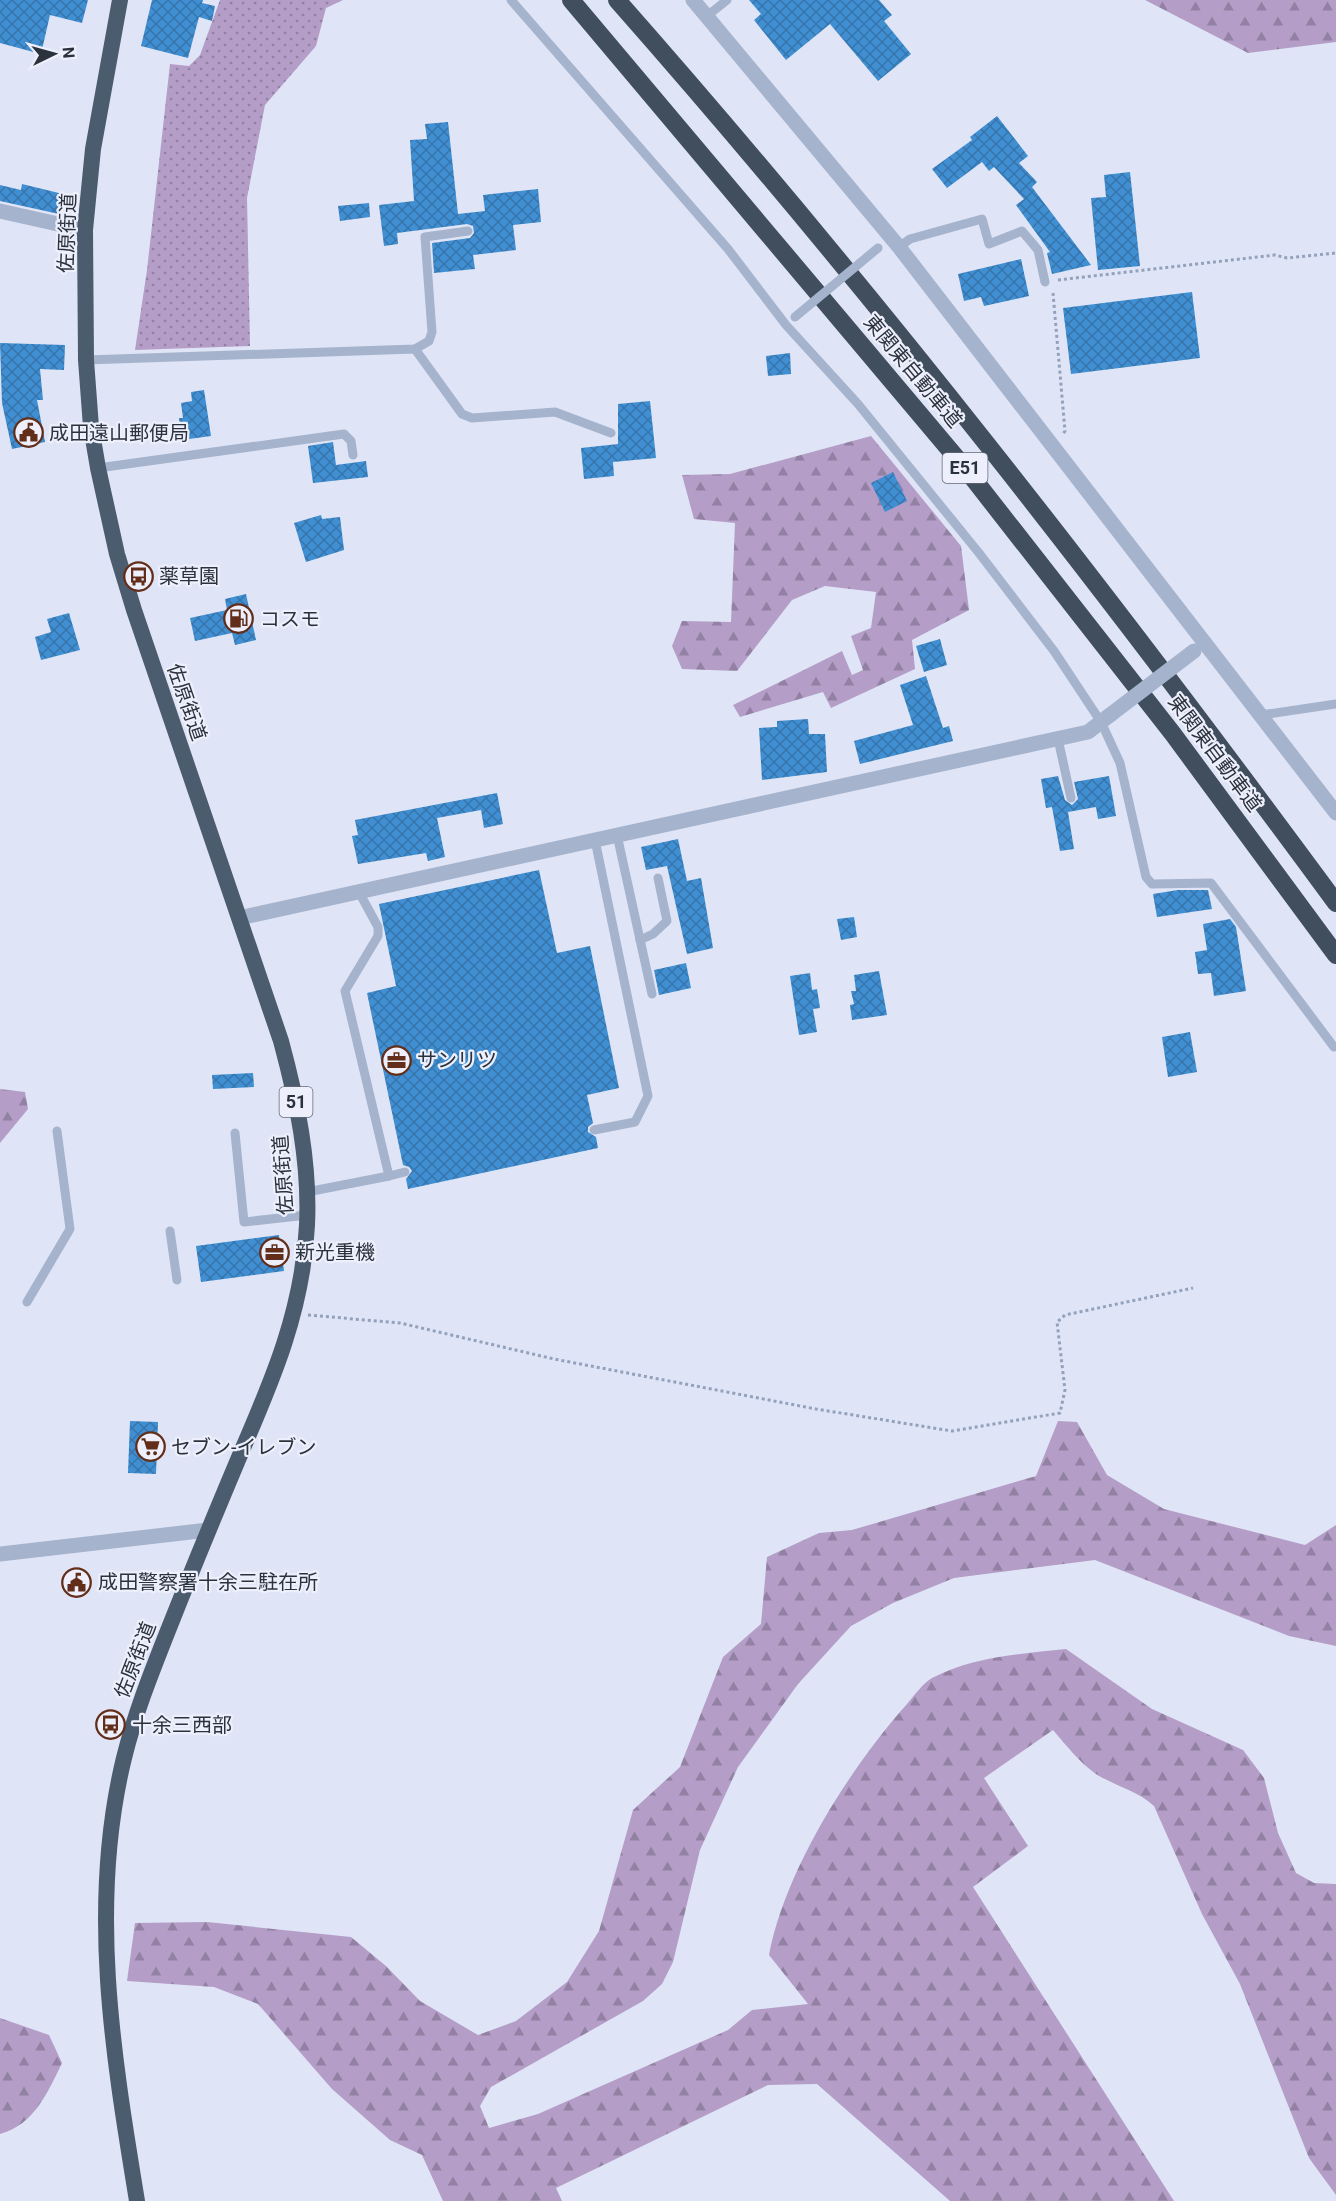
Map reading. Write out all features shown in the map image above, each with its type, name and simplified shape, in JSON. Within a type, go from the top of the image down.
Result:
[{"type":"highway","name":"佐原街道","points":[[120,0],[93,149],[85,230],[86,360],[91,427],[117,554],[134,610],[281,1041],[294,1088],[307,1192],[303,1264],[283,1355],[208,1530],[134,1720],[123,1761],[110,1848],[106,1941],[116,2069],[137,2201]]},
{"type":"highway","name":"東関東自動車道","points":[[571,0],[965,468],[1173,734],[1336,955]]},
{"type":"highway","name":"東関東自動車道","points":[[617,0],[840,261],[1197,714],[1336,903]]},
{"type":"street","points":[[693,0],[895,243],[1054,445],[1199,646],[1262,715],[1336,813]]},
{"type":"street","points":[[0,211],[85,230]]},
{"type":"street","points":[[239,918],[1088,732],[1199,646]]},
{"type":"street","points":[[0,1554],[208,1530]]},
{"type":"lane","points":[[511,0],[728,249],[786,325],[858,404],[979,553],[1105,719],[1120,763],[1146,877],[1152,884],[1211,883],[1334,1047]]},
{"type":"lane","points":[[707,16],[727,0]]},
{"type":"lane","points":[[786,325],[878,248],[982,219],[989,244],[1022,231],[1038,250],[1048,281]]},
{"type":"lane","points":[[86,360],[415,349],[429,341],[432,332],[425,237],[468,231]]},
{"type":"lane","points":[[415,349],[462,414],[472,418],[555,411],[611,433]]},
{"type":"lane","points":[[98,468],[344,434],[351,441],[353,455]]},
{"type":"lane","points":[[1262,715],[1336,704]]},
{"type":"lane","points":[[1058,739],[1071,798]]},
{"type":"lane","points":[[617,835],[652,994]]},
{"type":"lane","points":[[594,1130],[635,1122],[648,1096],[595,840]]},
{"type":"lane","points":[[640,940],[653,934],[667,921],[658,878]]},
{"type":"lane","points":[[359,892],[378,927],[378,936],[345,991],[389,1176]]},
{"type":"lane","points":[[27,1302],[70,1229],[57,1131]]},
{"type":"lane","points":[[236,1133],[244,1222],[307,1215]]},
{"type":"lane","points":[[307,1192],[405,1172]]},
{"type":"lane","points":[[170,1231],[177,1280]]},
{"type":"path","points":[[1048,281],[1275,255],[1287,258],[1336,252]]},
{"type":"path","points":[[1053,292],[1065,431],[1054,445]]},
{"type":"path","points":[[294,1313],[320,1318],[400,1323],[565,1361],[816,1409],[952,1431],[1060,1413],[1065,1390],[1057,1322],[1065,1315],[1193,1288]]},
{"type":"green space","points":[[220,0],[343,0],[326,8],[316,46],[265,105],[247,198],[250,346],[135,350],[147,270],[170,64],[189,66],[200,55]]},
{"type":"green space","points":[[1145,0],[1336,0],[1336,42],[1248,53]]},
{"type":"green space","points":[[871,436],[961,546],[969,610],[912,640],[915,669],[831,708],[823,692],[740,717],[733,705],[842,651],[852,675],[863,670],[851,636],[871,628],[876,592],[825,586],[792,600],[737,671],[682,669],[672,646],[682,621],[731,622],[735,523],[694,519],[682,475],[730,474]]},
{"type":"green space","points":[[0,1089],[25,1092],[28,1109],[0,1143]]},
{"type":"green space","points":[[1058,1421],[1077,1422],[1107,1475],[1164,1509],[1305,1545],[1336,1525],[1336,1646],[1289,1636],[1095,1560],[954,1578],[893,1603],[851,1626],[798,1684],[738,1767],[700,1850],[673,1962],[662,1984],[643,2001],[491,2087],[480,2106],[489,2128],[538,2114],[728,2030],[752,2010],[808,2004],[769,1955],[777,1922],[805,1855],[843,1789],[864,1758],[919,1690],[932,1678],[981,1660],[1066,1649],[1152,1709],[1243,1750],[1264,1778],[1278,1833],[1296,1873],[1314,1883],[1336,1884],[1336,2195],[1309,2158],[1240,1984],[1202,1914],[1154,1806],[1141,1796],[1096,1774],[1078,1759],[1053,1730],[984,1778],[1028,1846],[973,1887],[1174,2201],[950,2201],[817,2084],[768,2085],[556,2188],[562,2201],[443,2201],[422,2155],[390,2140],[332,2089],[258,2004],[214,1987],[127,1981],[135,1923],[207,1922],[351,1937],[386,1966],[420,2001],[478,2035],[516,2021],[567,1982],[599,1931],[633,1810],[680,1767],[723,1657],[761,1624],[767,1557],[819,1533],[852,1530],[1036,1476]]},
{"type":"green space","points":[[0,2018],[49,2035],[62,2063],[45,2096],[31,2115],[12,2130],[0,2134]]},
{"type":"building","points":[[0,0],[88,0],[82,23],[50,15],[41,54],[0,43]]},
{"type":"building","points":[[152,0],[203,0],[202,3],[215,6],[212,21],[199,17],[188,58],[141,46]]},
{"type":"building","points":[[749,0],[879,0],[892,15],[884,21],[911,54],[878,81],[830,24],[786,60],[754,20],[761,14]]},
{"type":"building","points":[[997,116],[1028,156],[1019,163],[1037,182],[1032,187],[1091,265],[1052,274],[1047,253],[1050,252],[1016,205],[1024,199],[994,167],[989,171],[982,162],[947,188],[932,169],[972,140],[970,137]]},
{"type":"building","points":[[448,122],[458,214],[485,211],[483,195],[538,189],[541,222],[513,225],[516,250],[473,255],[475,269],[434,273],[432,243],[470,238],[474,233],[473,226],[467,224],[397,233],[398,244],[384,246],[379,205],[414,201],[410,140],[427,139],[425,124]]},
{"type":"building","points":[[1130,172],[1140,266],[1098,270],[1091,198],[1106,197],[1104,175]]},
{"type":"building","points":[[22,184],[63,194],[59,214],[0,201],[0,185],[21,190]]},
{"type":"building","points":[[369,203],[370,217],[340,221],[338,206]]},
{"type":"building","points":[[1021,259],[1029,296],[984,306],[981,297],[964,301],[958,274]]},
{"type":"building","points":[[1192,292],[1200,358],[1071,374],[1063,308]]},
{"type":"building","points":[[0,343],[65,345],[64,370],[40,369],[43,400],[37,400],[45,442],[12,449],[2,403]]},
{"type":"building","points":[[790,353],[791,374],[768,376],[766,356]]},
{"type":"building","points":[[204,390],[211,436],[182,440],[179,418],[183,418],[181,403],[192,401],[191,392]]},
{"type":"building","points":[[650,401],[656,458],[613,462],[614,476],[584,479],[581,448],[618,444],[618,404]]},
{"type":"building","points":[[333,442],[336,465],[366,461],[368,477],[313,483],[308,446]]},
{"type":"building","points":[[893,472],[907,501],[885,512],[871,483]]},
{"type":"building","points":[[321,515],[322,519],[340,517],[344,550],[306,562],[294,523]]},
{"type":"building","points":[[246,594],[256,640],[235,645],[232,633],[195,641],[190,618],[227,610],[225,599]]},
{"type":"building","points":[[69,613],[80,650],[41,660],[35,637],[51,632],[47,619]]},
{"type":"building","points":[[940,639],[947,665],[924,672],[916,646]]},
{"type":"building","points":[[926,676],[943,728],[949,726],[953,741],[860,764],[854,741],[913,725],[900,685]]},
{"type":"building","points":[[808,719],[809,734],[825,734],[827,772],[762,780],[759,728],[777,727],[777,721]]},
{"type":"building","points":[[1058,776],[1065,800],[1072,805],[1078,799],[1074,782],[1109,776],[1116,816],[1098,819],[1096,807],[1068,812],[1074,849],[1060,851],[1052,807],[1046,808],[1041,779]]},
{"type":"building","points":[[497,793],[503,824],[484,828],[481,810],[437,818],[445,857],[428,861],[426,853],[358,864],[352,836],[358,835],[355,820]]},
{"type":"building","points":[[678,839],[687,881],[701,878],[713,948],[687,954],[667,866],[646,870],[641,847]]},
{"type":"building","points":[[539,870],[557,953],[590,946],[619,1088],[587,1095],[593,1123],[588,1127],[588,1132],[596,1137],[598,1148],[408,1189],[406,1179],[412,1171],[403,1165],[367,993],[396,986],[379,904]]},
{"type":"building","points":[[1178,890],[1208,890],[1212,909],[1157,917],[1153,894]]},
{"type":"building","points":[[854,917],[857,937],[841,940],[837,919]]},
{"type":"building","points":[[1230,919],[1236,927],[1246,991],[1214,996],[1211,973],[1198,974],[1195,952],[1207,950],[1203,924]]},
{"type":"building","points":[[686,963],[691,988],[659,995],[654,970]]},
{"type":"building","points":[[879,971],[887,1015],[852,1020],[850,1005],[854,1004],[851,991],[856,991],[854,975]]},
{"type":"building","points":[[810,973],[812,990],[817,989],[820,1008],[813,1009],[817,1032],[799,1035],[790,976]]},
{"type":"building","points":[[1190,1032],[1197,1072],[1168,1077],[1162,1037]]},
{"type":"building","points":[[253,1073],[254,1087],[213,1089],[212,1075]]},
{"type":"building","points":[[279,1235],[284,1271],[201,1282],[196,1246]]},
{"type":"building","points":[[130,1421],[158,1422],[156,1474],[128,1473]]},
{"type":"place","name":"成田遠山郵便局","points":[[28,433]]},
{"type":"place","name":"薬草園","points":[[138,576]]},
{"type":"place","name":"コスモ","points":[[239,619]]},
{"type":"place","name":"サンリツ","points":[[396,1060]]},
{"type":"place","name":"新光重機","points":[[274,1252]]},
{"type":"place","name":"セブン-イレブン","points":[[150,1447]]},
{"type":"place","name":"成田警察署十余三駐在所","points":[[77,1582]]},
{"type":"place","name":"十余三西部","points":[[111,1725]]}]
